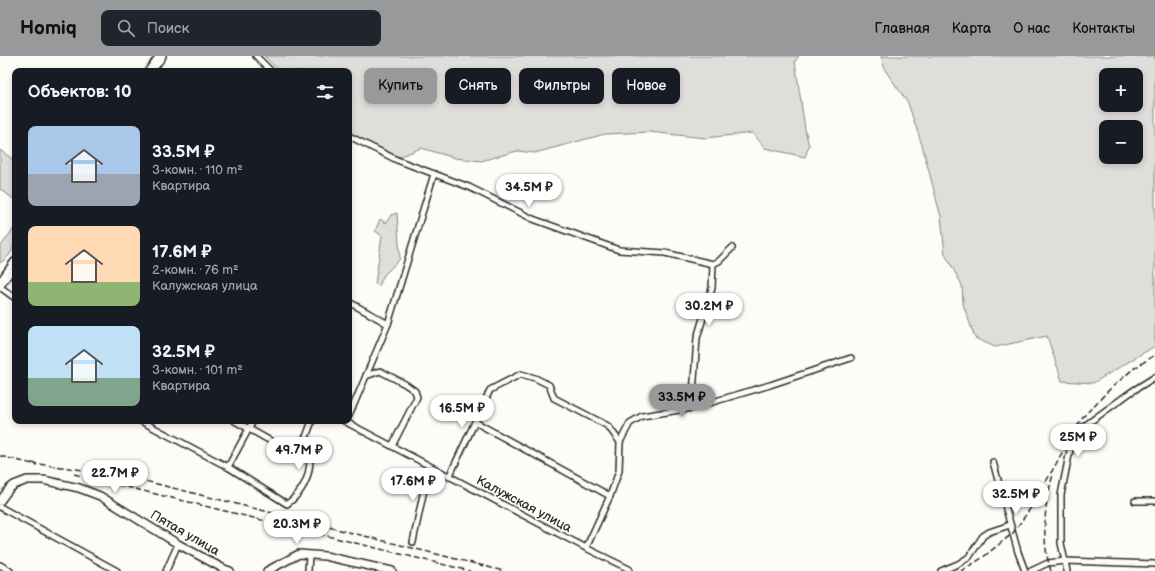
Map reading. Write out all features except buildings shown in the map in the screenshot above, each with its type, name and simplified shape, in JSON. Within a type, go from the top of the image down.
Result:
[{"type":"highway","points":[[152,68],[161,56]]},
{"type":"highway","points":[[0,286],[12,268]]},
{"type":"street","points":[[256,56],[268,68]]},
{"type":"street","points":[[352,137],[398,160],[469,187],[533,219],[619,250],[665,253],[713,264],[719,261],[732,248]]},
{"type":"street","points":[[352,409],[388,324],[434,174]]},
{"type":"street","points":[[692,408],[697,338],[712,288],[713,264]]},
{"type":"street","points":[[0,286],[12,296]]},
{"type":"street","points":[[352,304],[388,324]]},
{"type":"street","points":[[586,548],[610,496],[618,471],[620,442],[630,423],[642,416],[692,408],[770,385],[850,358]]},
{"type":"street","points":[[366,376],[380,371],[415,391],[417,397],[392,446]]},
{"type":"street","points":[[449,477],[490,390],[521,374],[535,378],[549,386],[554,398],[608,426],[620,442]]},
{"type":"street","points":[[1067,571],[1060,543],[1061,495],[1070,450],[1083,427],[1131,392],[1155,377]]},
{"type":"street","points":[[475,422],[610,496]]},
{"type":"street","points":[[147,424],[228,468],[287,504],[296,497],[306,482],[310,458],[306,437]]},
{"type":"street","points":[[241,424],[292,453],[310,458]]},
{"type":"street","points":[[228,468],[251,424]]},
{"type":"street","points":[[292,453],[306,437],[311,424]]},
{"type":"street","name":"Калужская улица","points":[[352,424],[449,477],[586,548],[632,570]]},
{"type":"street","points":[[993,462],[1018,552],[1025,571]]},
{"type":"street","points":[[413,542],[429,466]]},
{"type":"street","name":"Пятая улица","points":[[0,501],[9,489],[20,482],[34,479],[66,484],[100,496],[178,544],[230,571]]},
{"type":"street","points":[[1135,501],[1155,501]]},
{"type":"street","points":[[0,507],[117,571]]},
{"type":"street","points":[[941,571],[958,564],[969,557],[983,536],[988,532],[1010,524]]},
{"type":"street","points":[[166,571],[178,544]]},
{"type":"street","points":[[267,571],[300,554],[325,556],[368,569],[392,571]]},
{"type":"street","points":[[308,571],[309,555]]},
{"type":"street","points":[[1031,571],[1048,563],[1065,561],[1155,564]]},
{"type":"street","points":[[0,565],[10,571]]},
{"type":"shaded area","points":[[264,56],[799,56],[795,61],[809,146],[805,157],[765,148],[753,133],[705,138],[649,132],[605,134],[535,153],[517,151],[481,161],[455,158],[421,148],[399,157],[352,135],[352,68],[277,68]]},
{"type":"shaded area","points":[[881,56],[1155,56],[1155,346],[1093,383],[1062,381],[1047,336],[995,347],[975,338],[963,304],[962,285],[945,254],[941,217],[922,145],[908,103],[885,70]]},
{"type":"shaded area","points":[[0,150],[12,159],[12,198],[0,189]]},
{"type":"shaded area","points":[[397,213],[400,259],[384,275],[379,286],[375,284],[382,236],[375,231],[380,219],[386,223],[391,215]]},
{"type":"shaded area","points":[[12,231],[12,250],[9,256],[0,263],[0,247]]},
{"type":"railway","points":[[961,571],[982,558],[1013,533],[1032,506],[1083,417],[1110,389],[1133,369],[1155,355]]},
{"type":"railway","points":[[0,456],[37,465]]},
{"type":"railway","points":[[31,463],[121,475],[504,571]]},
{"type":"railway","points":[[74,474],[470,571]]},
{"type":"railway","points":[[1051,571],[1046,548],[1045,523],[1047,498],[1053,475]]}]
